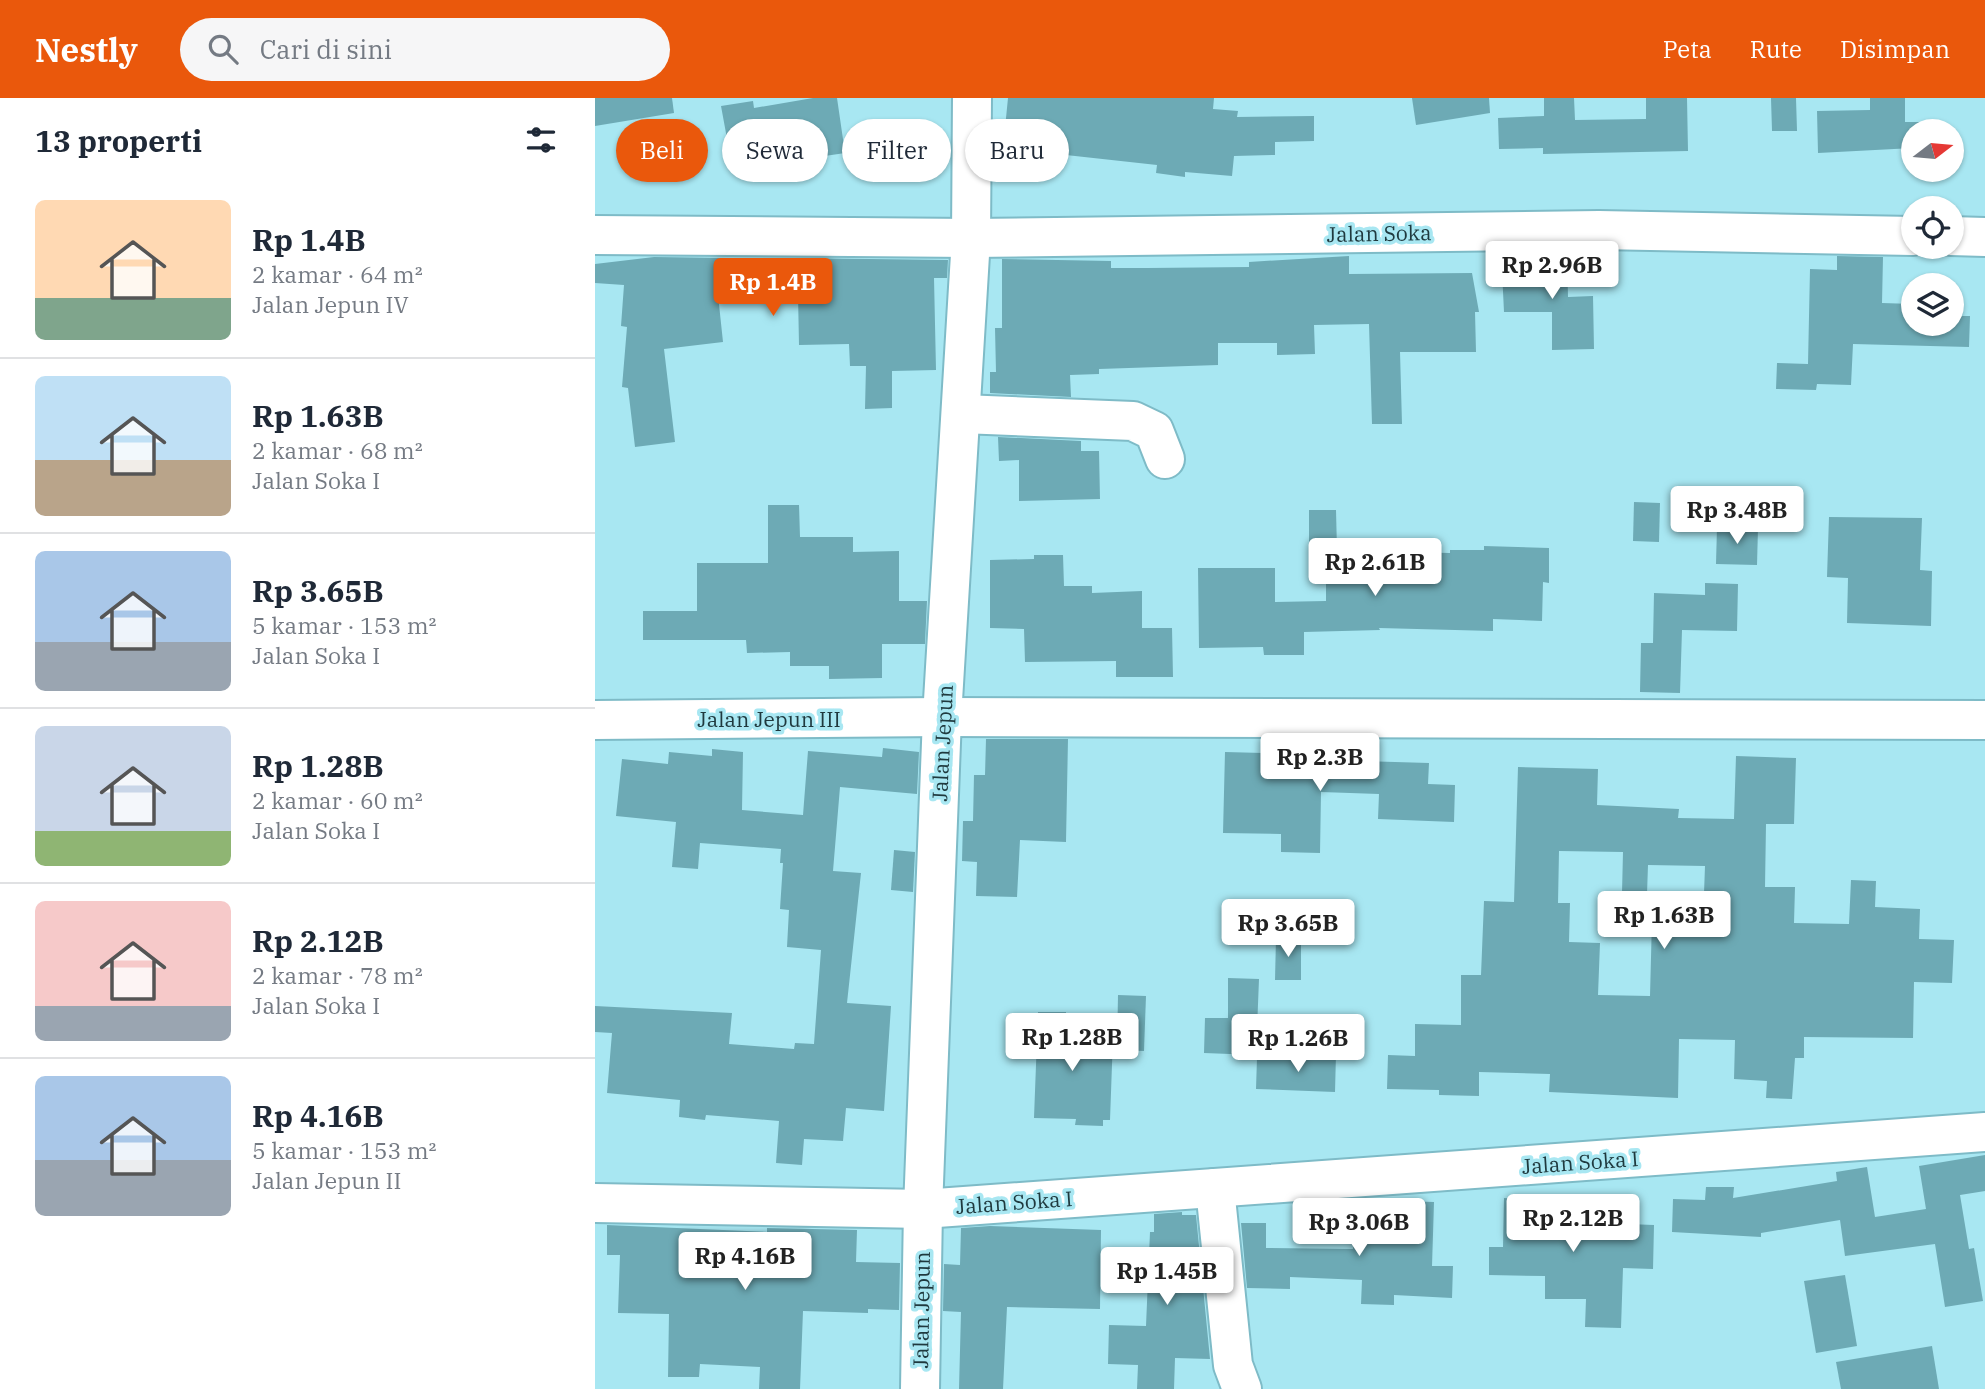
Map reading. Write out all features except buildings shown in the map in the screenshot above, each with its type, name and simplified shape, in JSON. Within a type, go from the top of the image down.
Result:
[{"type":"street","name":"Jalan Jepun","points":[[920,1389],[923,1209],[942,717],[971,238],[972,98]]},
{"type":"street","name":"Jalan Soka","points":[[595,235],[971,238],[1598,230],[1901,236]]},
{"type":"street","points":[[1964,236],[1985,237]]},
{"type":"street","points":[[961,414],[1133,421],[1154,431],[1165,459]]},
{"type":"street","name":"Jalan Jepun III","points":[[595,720],[942,717],[1985,720]]},
{"type":"street","name":"Jalan Soka I","points":[[595,1203],[923,1209],[1985,1132]]},
{"type":"street","points":[[1215,1188],[1233,1365],[1242,1389]]}]
